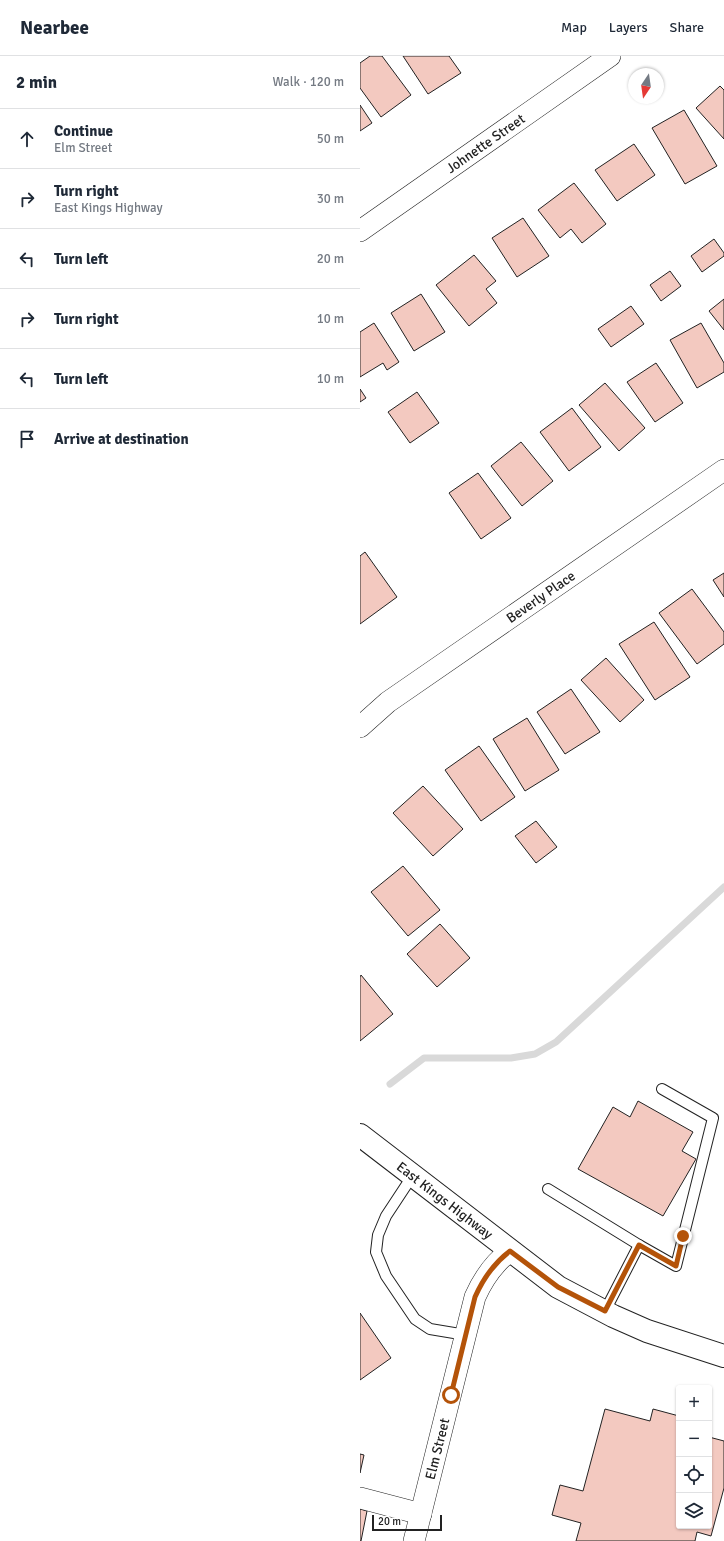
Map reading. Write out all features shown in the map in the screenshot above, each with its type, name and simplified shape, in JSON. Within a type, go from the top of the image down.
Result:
[{"type":"main road","name":"East Kings Highway","points":[[360,1135],[558,1287],[648,1331],[724,1356]]},
{"type":"street","name":"Johnette Street","points":[[360,231],[610,56]]},
{"type":"street","name":"Beverly Place","points":[[362,720],[724,470]]},
{"type":"street","name":"Elm Street","points":[[414,1541],[475,1297],[481,1284],[497,1261],[510,1251]]},
{"type":"street","points":[[360,1498],[421,1514]]},
{"type":"lane","points":[[548,1190],[676,1266],[713,1118],[662,1089]]},
{"type":"lane","points":[[413,1175],[386,1216],[378,1235],[376,1252],[386,1276],[414,1319],[430,1329],[466,1335]]},
{"type":"lane","points":[[605,1311],[639,1245]]},
{"type":"building","points":[[370,56],[382,56],[411,95],[381,117],[360,88],[360,63]]},
{"type":"building","points":[[403,56],[449,56],[461,73],[428,94]]},
{"type":"building","points":[[720,86],[724,90],[724,139],[696,108]]},
{"type":"building","points":[[360,105],[372,123],[360,131]]},
{"type":"building","points":[[684,110],[717,166],[685,184],[652,128]]},
{"type":"building","points":[[634,144],[655,175],[617,201],[595,170]]},
{"type":"building","points":[[574,183],[606,224],[582,243],[571,229],[560,238],[538,210]]},
{"type":"building","points":[[523,218],[549,256],[517,277],[492,238]]},
{"type":"building","points":[[714,239],[724,253],[724,256],[702,272],[691,256]]},
{"type":"building","points":[[474,255],[496,281],[486,289],[497,303],[469,326],[436,285]]},
{"type":"building","points":[[670,271],[681,286],[661,301],[650,285]]},
{"type":"building","points":[[421,294],[445,332],[414,351],[391,313]]},
{"type":"building","points":[[724,299],[724,330],[709,311]]},
{"type":"building","points":[[631,306],[644,324],[611,347],[598,329]]},
{"type":"building","points":[[374,323],[399,362],[387,370],[383,363],[360,377],[360,332]]},
{"type":"building","points":[[701,323],[724,363],[724,372],[697,388],[670,340]]},
{"type":"building","points":[[656,363],[683,403],[655,422],[627,382]]},
{"type":"building","points":[[605,383],[645,428],[619,451],[579,405]]},
{"type":"building","points":[[360,389],[366,398],[360,402]]},
{"type":"building","points":[[417,392],[439,423],[410,443],[388,412]]},
{"type":"building","points":[[572,408],[601,447],[569,471],[540,432]]},
{"type":"building","points":[[521,442],[553,481],[522,506],[491,466]]},
{"type":"building","points":[[478,473],[511,518],[481,539],[449,493]]},
{"type":"building","points":[[365,552],[397,597],[360,624],[360,556]]},
{"type":"building","points":[[724,573],[724,597],[713,580]]},
{"type":"building","points":[[692,589],[724,632],[724,644],[697,664],[659,613]]},
{"type":"building","points":[[654,622],[690,677],[655,700],[619,644]]},
{"type":"building","points":[[606,658],[644,700],[620,722],[581,680]]},
{"type":"building","points":[[571,689],[600,732],[565,754],[537,712]]},
{"type":"building","points":[[527,718],[559,770],[525,791],[493,739]]},
{"type":"building","points":[[479,746],[515,797],[481,821],[445,770]]},
{"type":"building","points":[[423,786],[463,829],[433,856],[393,813]]},
{"type":"building","points":[[536,821],[557,847],[536,863],[515,836]]},
{"type":"building","points":[[403,866],[440,910],[408,936],[371,892]]},
{"type":"building","points":[[440,924],[470,958],[437,987],[407,954]]},
{"type":"building","points":[[361,975],[393,1014],[360,1041],[360,977]]},
{"type":"building","points":[[638,1101],[693,1132],[682,1151],[696,1159],[663,1216],[578,1169],[613,1107],[630,1117]]},
{"type":"building","points":[[360,1313],[391,1358],[360,1380]]},
{"type":"building","points":[[605,1409],[650,1421],[653,1409],[676,1415],[676,1529],[712,1529],[712,1438],[724,1441],[724,1488],[711,1536],[697,1532],[695,1541],[576,1541],[581,1523],[552,1515],[560,1485],[583,1491]]},
{"type":"building","points":[[360,1454],[364,1455],[360,1473]]},
{"type":"building","points":[[360,1509],[367,1511],[361,1541],[360,1541]]},
{"type":"waterway","points":[[390,1084],[424,1058],[511,1058],[535,1054],[556,1042],[724,887]]},
{"type":"route","points":[[451,1395],[475,1297],[481,1284],[497,1261],[510,1251],[558,1287],[605,1311],[639,1245],[676,1266],[683,1236]]}]
